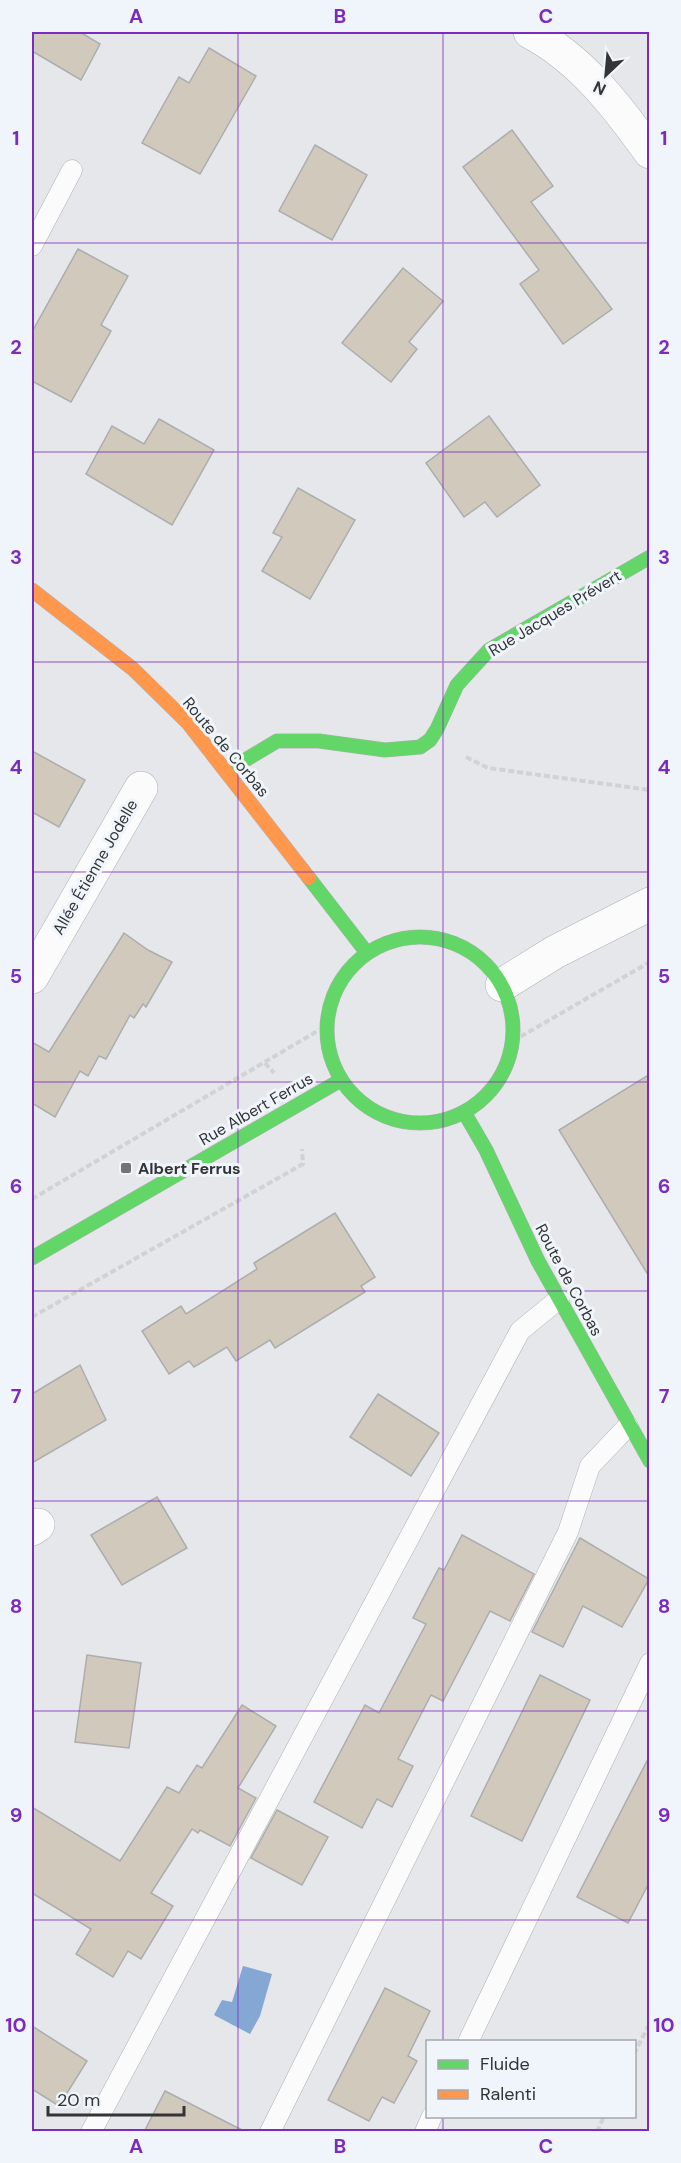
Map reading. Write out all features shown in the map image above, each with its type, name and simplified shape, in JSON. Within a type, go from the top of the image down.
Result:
[{"type":"street","points":[[530,32],[555,45],[578,64],[650,152]]},
{"type":"street","name":"Rue Jacques Prévert","points":[[430,740],[457,685],[489,650],[650,557]]},
{"type":"street","name":"Route de Corbas","points":[[32,590],[133,669],[188,723],[228,771],[367,953]]},
{"type":"street","points":[[228,771],[248,756],[277,741],[319,741],[405,750],[420,747],[430,740]]},
{"type":"street","name":"Allée Étienne Jodelle","points":[[32,977],[141,788]]},
{"type":"street","points":[[502,985],[555,952],[650,904]]},
{"type":"street","points":[[415,936],[444,939],[469,950],[489,967],[502,985],[513,1017],[513,1041],[506,1068],[497,1084],[482,1100],[464,1112],[444,1120],[412,1123],[381,1114],[358,1100],[341,1080],[332,1060],[326,1026],[335,990],[344,975],[367,953],[383,943],[415,936]]},
{"type":"street","name":"Rue Albert Ferrus","points":[[32,1258],[341,1080]]},
{"type":"street","name":"Route de Corbas","points":[[464,1112],[486,1150],[538,1261],[628,1426],[650,1461]]},
{"type":"lane","points":[[32,246],[72,170]]},
{"type":"lane","points":[[92,2132],[520,1331],[559,1299]]},
{"type":"lane","points":[[270,2132],[568,1532],[590,1466],[628,1426]]},
{"type":"lane","points":[[469,2040],[650,1664]]},
{"type":"lane","points":[[425,2132],[431,2118]]},
{"type":"path","points":[[430,740],[488,768],[650,790]]},
{"type":"path","points":[[513,1041],[650,962]]},
{"type":"path","name":"Rue Albert Ferrus","points":[[32,1199],[326,1026]]},
{"type":"path","points":[[636,2050],[650,2024]]},
{"type":"path","points":[[597,2132],[603,2118]]},
{"type":"water","points":[[243,1966],[272,1974],[260,2016],[250,2034],[214,2015],[222,2000],[232,2002]]},
{"type":"building","points":[[32,32],[80,32],[100,44],[81,80],[32,51]]},
{"type":"building","points":[[209,48],[256,76],[200,174],[142,143],[179,77],[189,83]]},
{"type":"building","points":[[512,130],[553,186],[531,202],[612,309],[563,344],[520,284],[539,270],[463,167]]},
{"type":"building","points":[[315,145],[367,175],[332,240],[279,211]]},
{"type":"building","points":[[78,249],[128,276],[101,325],[111,331],[71,402],[32,381],[32,332]]},
{"type":"building","points":[[403,268],[443,301],[409,342],[417,349],[391,382],[342,343]]},
{"type":"building","points":[[489,416],[540,485],[497,517],[485,502],[464,517],[426,463]]},
{"type":"building","points":[[159,419],[214,450],[172,525],[86,474],[112,426],[144,444]]},
{"type":"building","points":[[298,488],[355,520],[310,599],[262,571],[282,537],[273,533]]},
{"type":"building","points":[[32,751],[85,780],[59,827],[32,812]]},
{"type":"building","points":[[124,933],[148,950],[172,962],[146,1007],[143,1004],[134,1018],[130,1015],[106,1059],[99,1056],[88,1076],[80,1071],[55,1117],[32,1103],[32,1042],[49,1052]]},
{"type":"building","points":[[650,1074],[650,1278],[559,1130]]},
{"type":"building","points":[[335,1213],[375,1277],[361,1286],[365,1292],[275,1348],[270,1340],[236,1361],[227,1347],[194,1367],[189,1361],[169,1374],[142,1331],[181,1306],[186,1314],[257,1269],[254,1263]]},
{"type":"building","points":[[80,1365],[106,1420],[32,1463],[32,1394]]},
{"type":"building","points":[[378,1394],[439,1433],[411,1476],[350,1437]]},
{"type":"building","points":[[157,1497],[187,1548],[122,1585],[91,1535]]},
{"type":"building","points":[[462,1535],[534,1574],[510,1621],[490,1611],[443,1701],[431,1695],[398,1759],[413,1766],[392,1807],[377,1799],[362,1828],[314,1802],[365,1705],[379,1713],[426,1624],[413,1618],[439,1568],[444,1570]]},
{"type":"building","points":[[580,1538],[649,1579],[622,1627],[583,1606],[563,1647],[532,1632]]},
{"type":"building","points":[[87,1655],[141,1663],[129,1748],[75,1742]]},
{"type":"building","points":[[540,1675],[590,1700],[522,1841],[471,1816]]},
{"type":"building","points":[[242,1705],[276,1726],[238,1788],[256,1798],[230,1846],[200,1830],[198,1833],[192,1829],[151,1893],[173,1906],[141,1959],[128,1951],[113,1977],[76,1954],[91,1929],[32,1893],[32,1807],[120,1861],[167,1787],[179,1793],[197,1765],[202,1768]]},
{"type":"building","points":[[650,1755],[650,1881],[628,1923],[577,1897]]},
{"type":"building","points":[[277,1810],[328,1837],[302,1885],[251,1858]]},
{"type":"building","points":[[385,1988],[430,2011],[408,2056],[417,2061],[394,2103],[382,2097],[369,2121],[328,2100]]},
{"type":"building","points":[[32,2026],[87,2061],[59,2106],[32,2089]]},
{"type":"building","points":[[165,2091],[246,2132],[144,2132]]},
{"type":"traffic: fast","points":[[227,771],[277,741],[319,741],[385,750],[420,747],[430,740],[437,729],[457,685],[489,650],[650,557]]},
{"type":"traffic: fast","points":[[309,878],[367,953]]},
{"type":"traffic: fast","points":[[420,937],[456,944],[486,964],[506,994],[513,1030],[506,1066],[486,1096],[456,1116],[420,1123],[384,1116],[354,1096],[334,1066],[327,1030],[334,994],[354,964],[384,944],[420,937]]},
{"type":"traffic: fast","points":[[32,1258],[341,1080]]},
{"type":"traffic: fast","points":[[464,1112],[486,1150],[538,1261],[650,1461]]},
{"type":"traffic: slow","points":[[32,590],[133,669],[188,723],[309,878]]},
{"type":"place","name":"Albert Ferrus","points":[[126,1168]]}]
